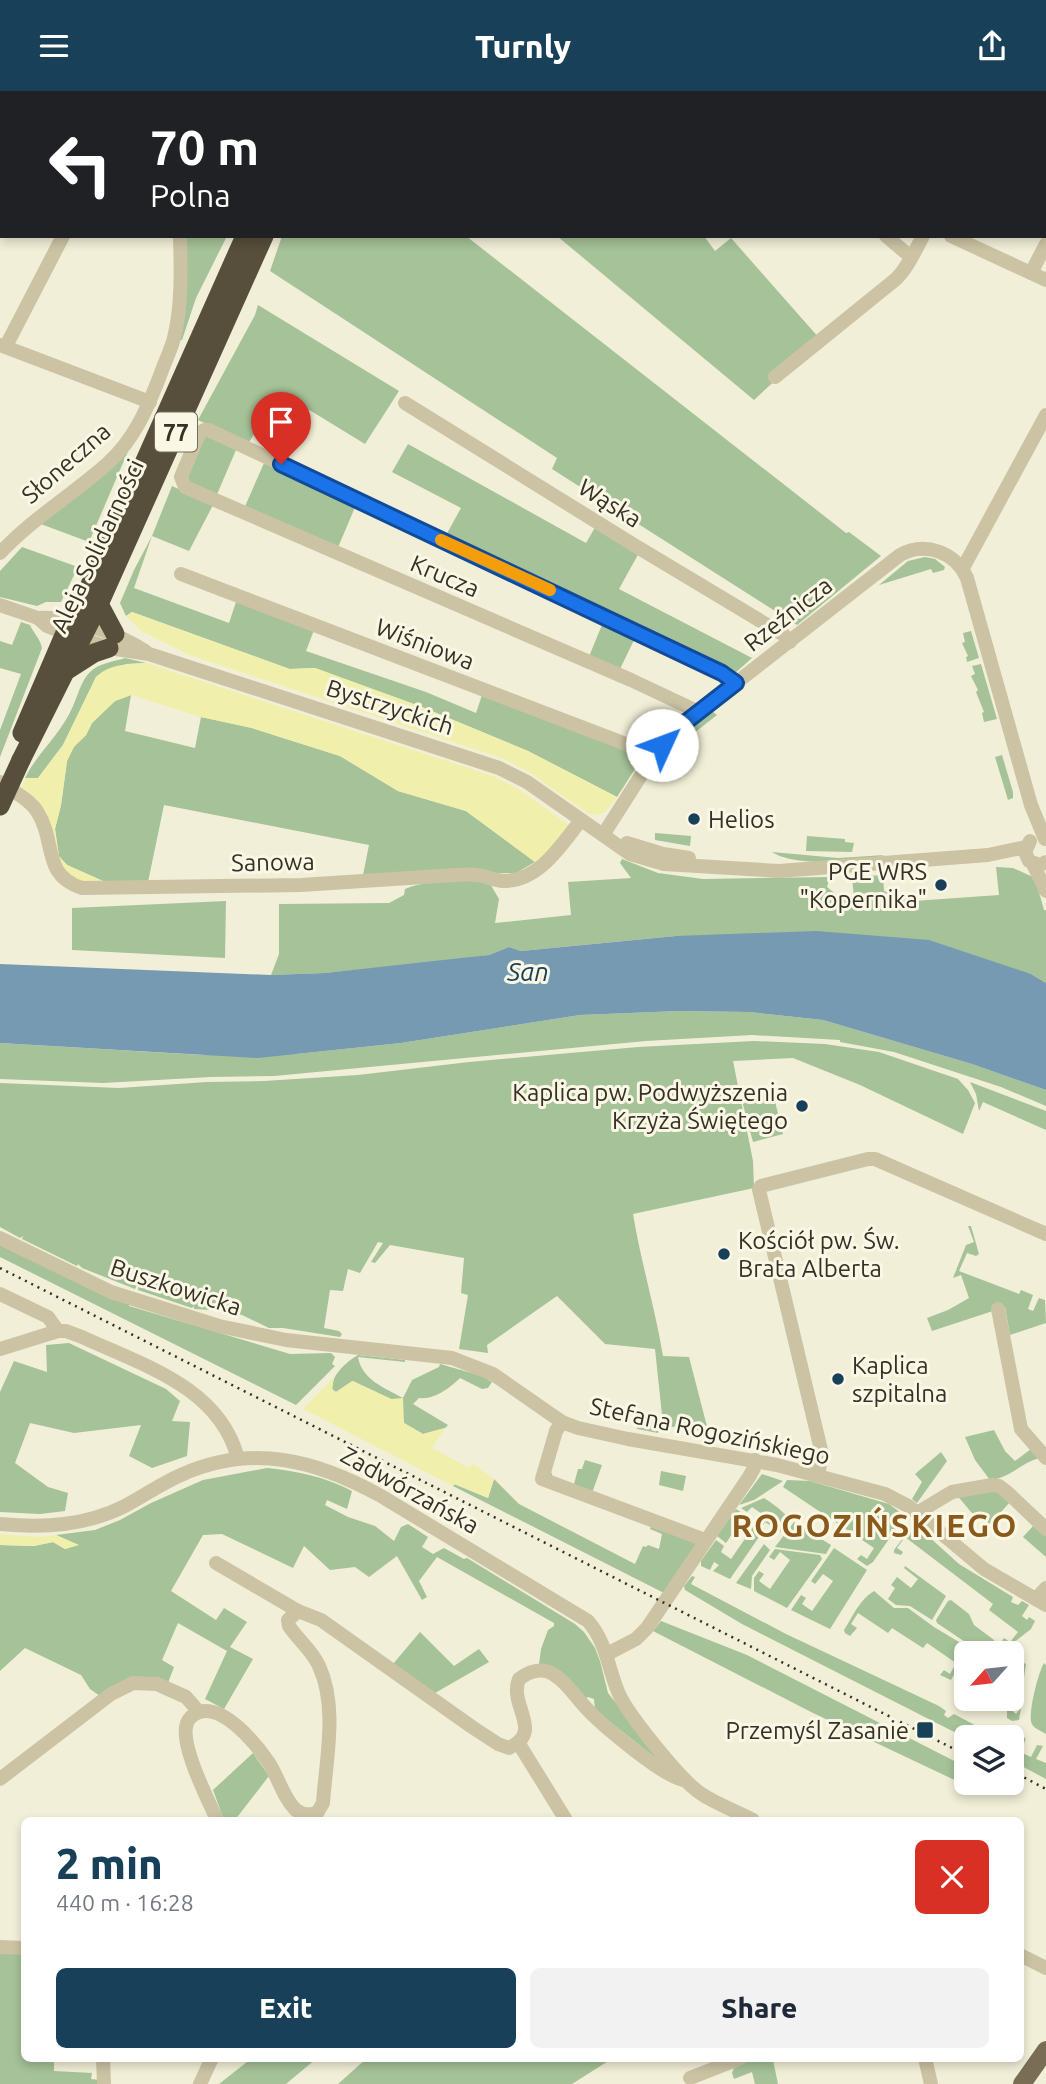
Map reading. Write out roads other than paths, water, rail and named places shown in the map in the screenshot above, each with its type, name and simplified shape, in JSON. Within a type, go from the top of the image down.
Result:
[{"type":"highway","name":"Aleja Solidarności","points":[[17,758],[77,630],[244,238]]},
{"type":"highway","name":"Aleja Solidarności","points":[[17,758],[68,669],[77,630],[99,604],[263,238]]},
{"type":"highway","points":[[68,669],[112,641],[99,604]]},
{"type":"highway","name":"77","points":[[0,783],[17,758]]},
{"type":"highway","name":"77","points":[[0,806],[17,758]]},
{"type":"main road","points":[[1022,2084],[1046,2050]]},
{"type":"street","points":[[62,238],[3,346],[150,402]]},
{"type":"street","name":"Słoneczna","points":[[0,553],[30,523],[107,464],[138,427],[174,337],[182,273],[180,238]]},
{"type":"street","points":[[888,238],[911,257]]},
{"type":"street","points":[[775,377],[883,290],[903,271],[922,238]]},
{"type":"street","points":[[955,238],[1046,280]]},
{"type":"street","points":[[1031,273],[1046,244]]},
{"type":"street","name":"Wąska","points":[[405,403],[784,635],[790,642]]},
{"type":"street","points":[[1046,415],[963,568],[1031,806],[1036,850],[1046,891]]},
{"type":"street","name":"Krucza","points":[[699,712],[184,487],[181,477],[199,434],[209,430],[618,622],[722,673],[736,683]]},
{"type":"street","name":"Rzeźnicza","points":[[603,835],[652,758],[682,725],[900,555],[914,549],[937,550],[957,561],[963,568]]},
{"type":"street","name":"Wiśniowa","points":[[181,574],[639,749],[652,758]]},
{"type":"street","name":"Bystrzyckich","points":[[0,605],[38,618],[50,617],[77,630],[490,764],[527,782],[603,835],[663,854],[820,868],[988,855],[1012,858],[1036,850]]},
{"type":"street","name":"Sanowa","points":[[0,783],[38,811],[61,878],[82,888],[278,883],[301,885],[455,875],[478,875],[508,881],[539,869],[581,820]]},
{"type":"street","points":[[818,1475],[822,1454],[759,1190],[761,1186],[874,1159],[1046,1234]]},
{"type":"street","name":"Buszkowicka","points":[[0,1238],[91,1283],[168,1311],[250,1334],[348,1347]]},
{"type":"street","points":[[0,1294],[48,1317],[58,1331]]},
{"type":"street","points":[[998,1309],[1021,1429],[1046,1458]]},
{"type":"street","points":[[0,1349],[58,1331],[82,1337],[187,1388],[205,1402],[235,1445],[238,1459]]},
{"type":"street","name":"Stefana Rogozińskiego","points":[[348,1347],[465,1361],[495,1375],[562,1422],[626,1439],[755,1460],[891,1497],[917,1513],[984,1569],[1041,1602]]},
{"type":"street","points":[[562,1422],[556,1431],[542,1479],[705,1540]]},
{"type":"street","name":"Zadwórzańska","points":[[0,1524],[38,1527],[80,1522],[122,1508],[184,1473],[238,1459],[266,1458],[320,1467],[349,1478],[578,1614],[597,1632],[623,1702],[686,1780]]},
{"type":"street","points":[[607,1654],[636,1639],[647,1627],[749,1476],[755,1460]]},
{"type":"street","points":[[917,1513],[952,1492],[992,1485],[1007,1492],[1046,1529]]},
{"type":"street","points":[[216,1563],[298,1611],[321,1620],[498,1744],[509,1748],[519,1744],[525,1736],[526,1724],[516,1695],[519,1679],[526,1673],[546,1671],[559,1679],[608,1728],[665,1772],[679,1780],[686,1780],[701,1794],[747,1817]]},
{"type":"street","points":[[1041,1602],[1046,1588]]},
{"type":"street","points":[[216,1817],[188,1747],[187,1723],[199,1712],[208,1711],[221,1716],[239,1728],[270,1764],[296,1810],[320,1817],[330,1715],[328,1691],[319,1665],[289,1626],[288,1620],[298,1611]]},
{"type":"street","points":[[0,1779],[111,1694],[133,1683],[157,1684],[186,1697],[199,1712]]},
{"type":"street","points":[[519,1744],[564,1817]]},
{"type":"street","points":[[0,1947],[21,1948]]},
{"type":"street","points":[[1024,1957],[1046,1968]]},
{"type":"street","points":[[103,2062],[104,2084]]},
{"type":"street","points":[[200,2084],[210,2062]]},
{"type":"street","points":[[690,2078],[731,2062]]},
{"type":"street","points":[[926,2062],[931,2084]]},
{"type":"water","name":"San","points":[[816,931],[929,940],[1031,974],[1046,983],[1046,1090],[972,1064],[823,1020],[749,1012],[679,1011],[580,1015],[401,1043],[258,1058],[0,1043],[0,964],[271,975],[325,973],[489,955],[509,947],[521,951],[676,936]]},
{"type":"railway","points":[[0,1268],[954,1749]]},
{"type":"railway","points":[[1024,1777],[1046,1789]]},
{"type":"place","name":"Helios","points":[[694,819]]},
{"type":"place","name":"PGE WRS \"Kopernika\"","points":[[941,885]]},
{"type":"place","name":"Kaplica pw. Podwyższenia Krzyża Świętego","points":[[802,1106]]},
{"type":"place","name":"Kościół pw. Św. Brata Alberta","points":[[724,1254]]},
{"type":"place","name":"Kaplica szpitalna","points":[[838,1379]]},
{"type":"place","name":"Przemyśl Zasanie","points":[[925,1730]]},
{"type":"district","name":"ROGOZIŃSKIEGO","points":[[875,1525]]}]
